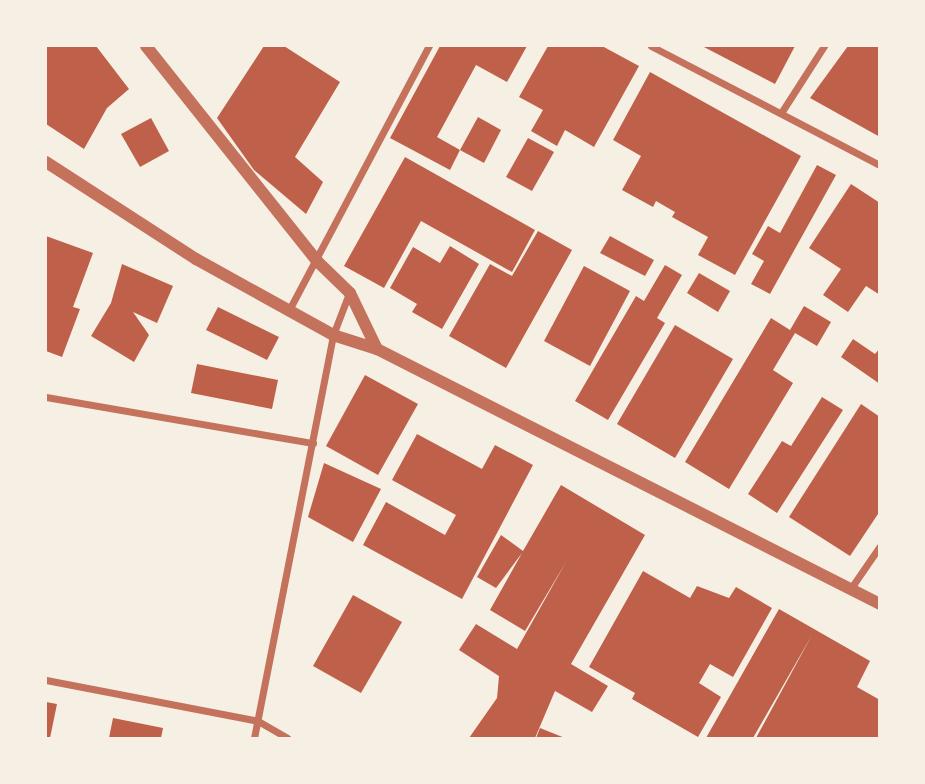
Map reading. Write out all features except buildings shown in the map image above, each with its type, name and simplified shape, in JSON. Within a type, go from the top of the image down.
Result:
[{"type":"street","points":[[146,46],[317,261],[350,293],[377,349]]},
{"type":"street","points":[[289,310],[429,46]]},
{"type":"street","points":[[651,46],[880,165]]},
{"type":"street","points":[[781,113],[824,46]]},
{"type":"street","points":[[46,162],[197,259],[333,335],[377,349],[880,604]]},
{"type":"street","points":[[254,738],[333,335],[350,293]]},
{"type":"street","points":[[46,397],[313,443]]},
{"type":"street","points":[[851,588],[880,546]]},
{"type":"street","points":[[46,680],[258,721],[288,738]]}]
